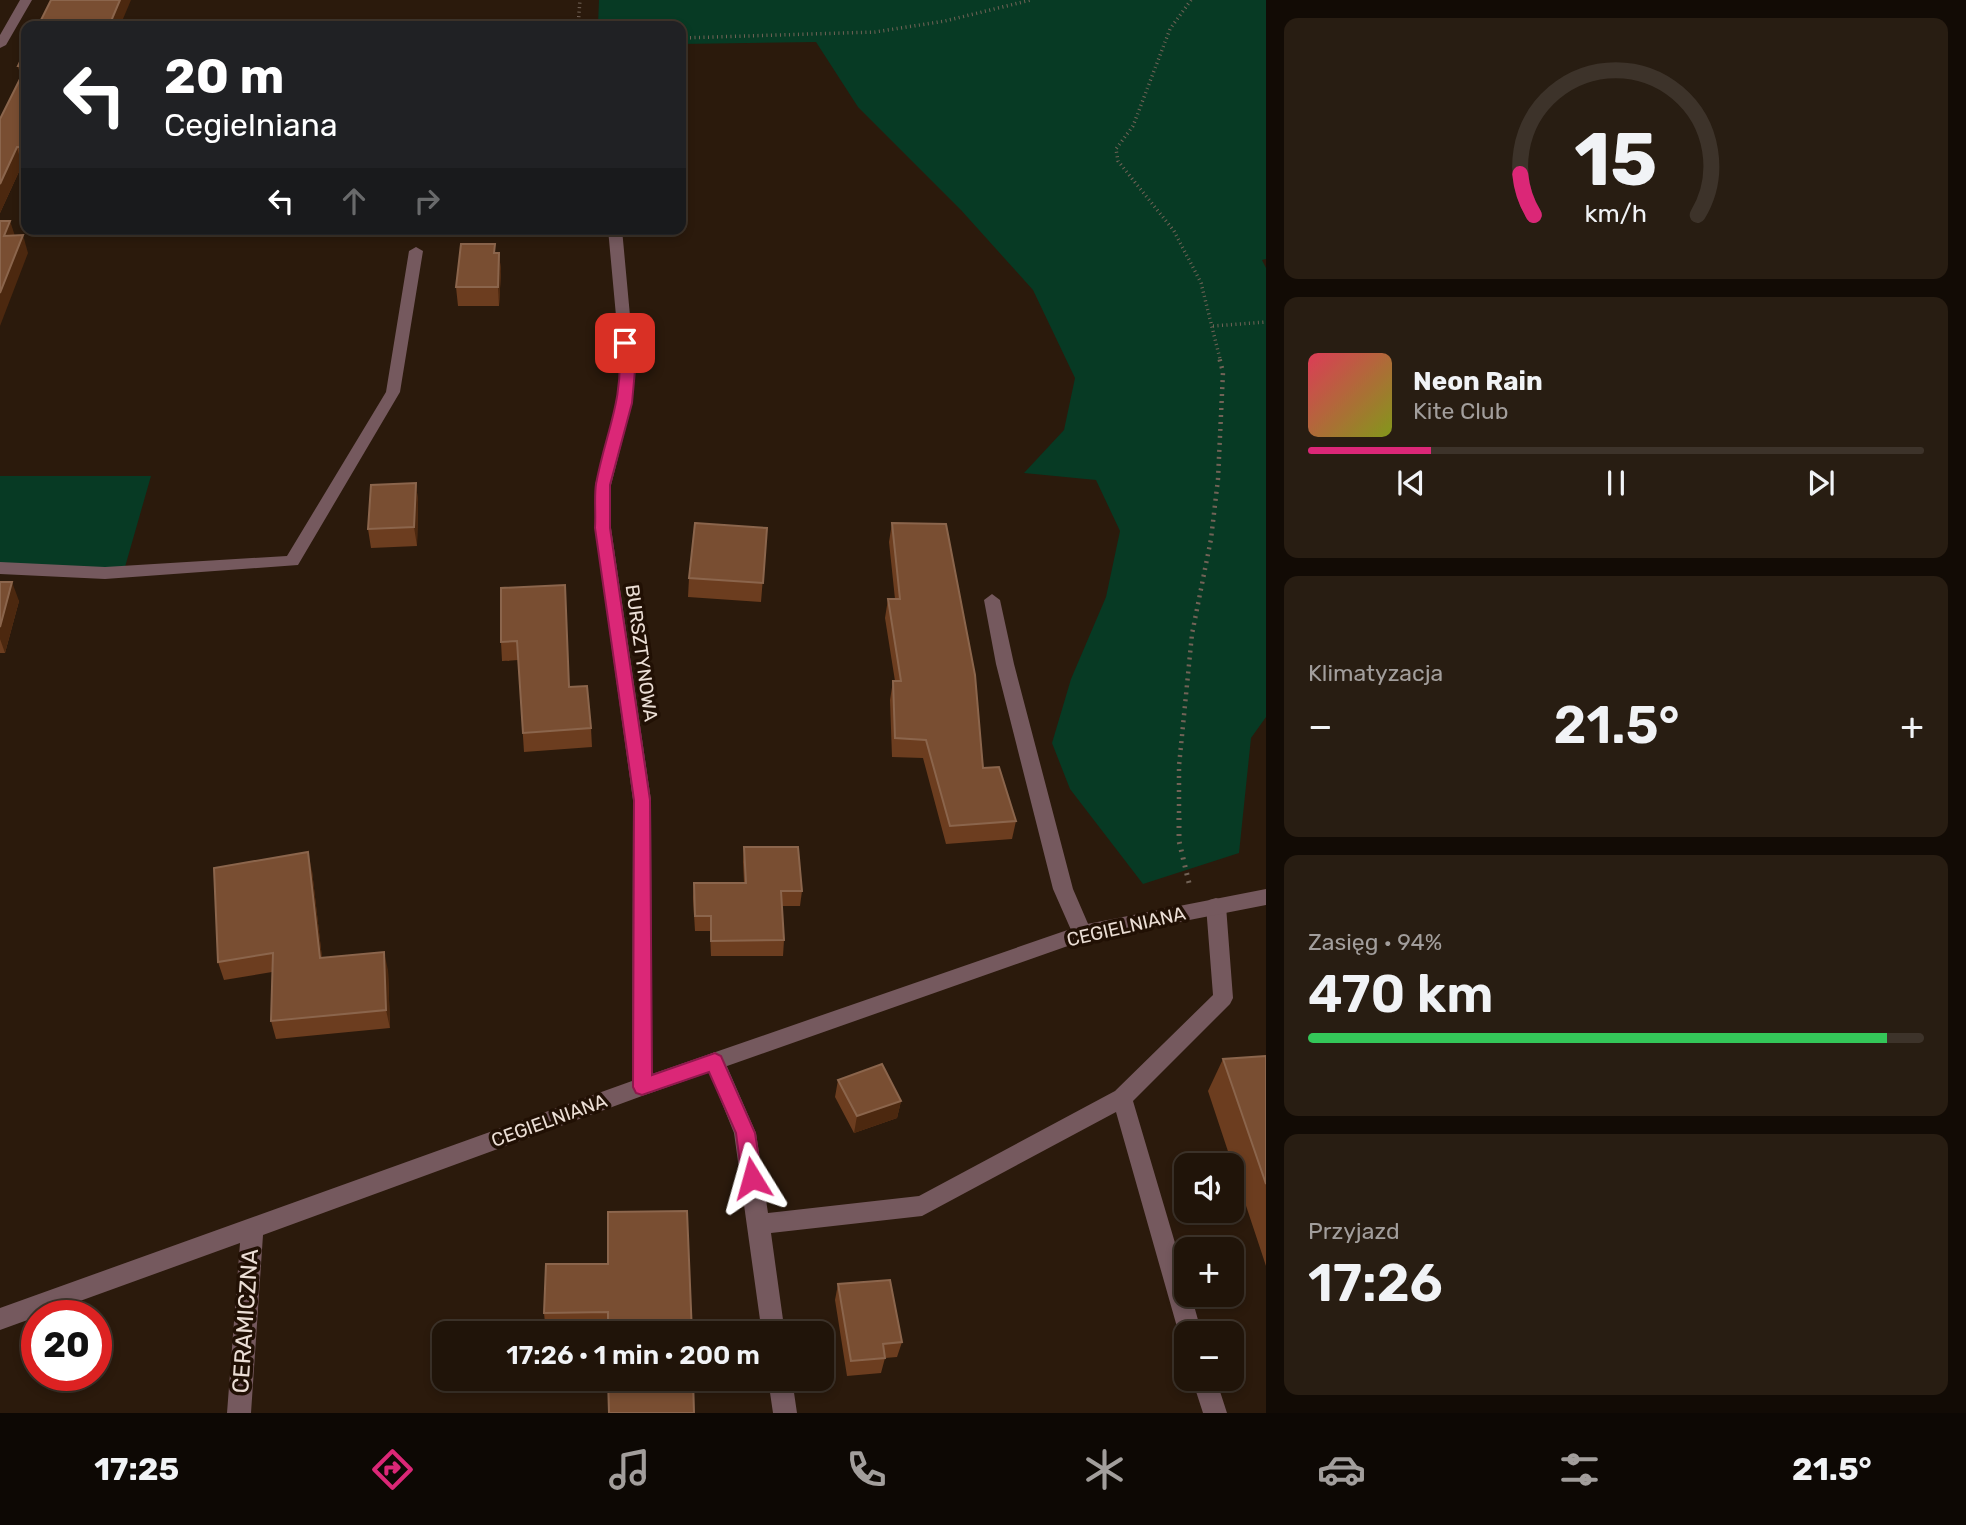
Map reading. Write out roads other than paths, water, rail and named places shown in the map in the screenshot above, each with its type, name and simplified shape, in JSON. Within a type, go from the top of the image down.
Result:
[{"type":"street","points":[[0,45],[26,0]]},
{"type":"street","name":"BURSZTYNOWA","points":[[616,235],[628,370],[625,403],[603,485],[603,528],[642,800],[642,1087]]},
{"type":"street","points":[[0,568],[105,573],[292,561],[393,392],[416,251]]},
{"type":"street","points":[[992,600],[1004,664],[1063,889],[1082,933]]},
{"type":"street","name":"CEGIELNIANA","points":[[0,1319],[642,1087],[1082,933],[1266,897]]},
{"type":"street","points":[[758,1224],[922,1206],[1122,1098],[1223,998],[1206,908]]},
{"type":"street","points":[[715,1062],[745,1133],[772,1321]]},
{"type":"street","points":[[1122,1098],[1187,1321]]},
{"type":"street","name":"CERAMICZNA","points":[[239,1413],[252,1228]]},
{"type":"street","points":[[782,1391],[785,1413]]},
{"type":"street","points":[[1208,1391],[1214,1413]]}]
